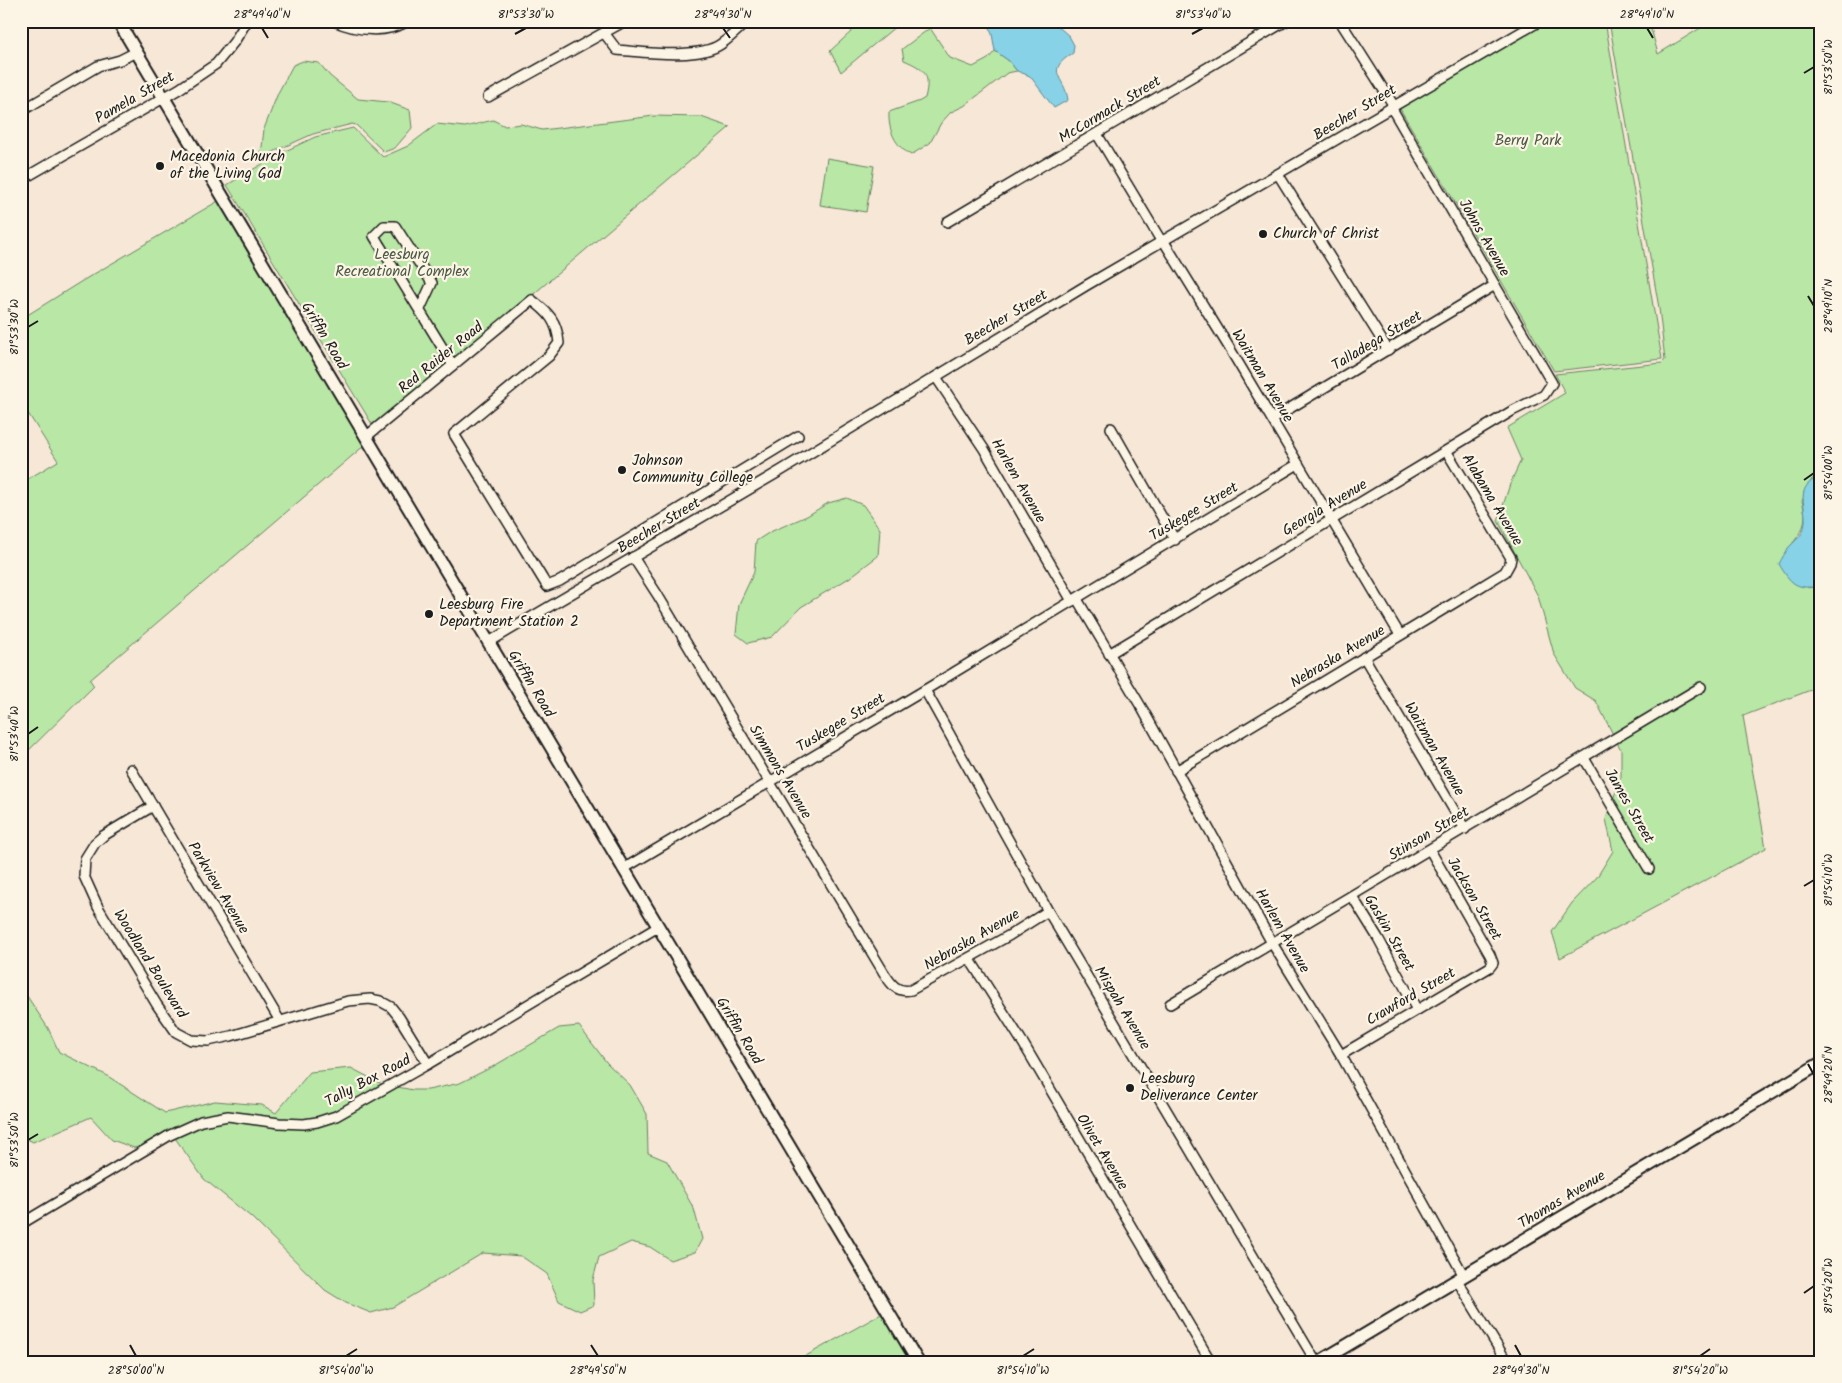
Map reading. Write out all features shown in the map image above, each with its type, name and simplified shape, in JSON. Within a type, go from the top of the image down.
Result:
[{"type":"street","name":"Griffin Road","points":[[118,21],[918,1362]]},
{"type":"street","name":"Pamela Street","points":[[21,180],[164,97],[216,64],[234,42],[247,21]]},
{"type":"street","points":[[334,21],[354,28],[368,30],[396,27],[408,21]]},
{"type":"street","points":[[488,97],[605,34],[625,21]]},
{"type":"street","points":[[605,34],[617,50],[656,53],[701,52],[720,45],[747,21]]},
{"type":"street","name":"McCormack Street","points":[[947,222],[1286,21]]},
{"type":"street","name":"Johns Avenue","points":[[1340,21],[1392,106],[1552,383]]},
{"type":"street","name":"Beecher Street","points":[[489,642],[633,558],[1163,240],[1540,21]]},
{"type":"street","points":[[21,105],[28,107],[98,66],[120,60],[136,52]]},
{"type":"street","name":"Waitman Avenue","points":[[1097,134],[1272,419],[1400,635]]},
{"type":"street","points":[[1278,174],[1388,350]]},
{"type":"street","points":[[420,309],[432,283],[395,226],[384,226],[374,236],[453,365]]},
{"type":"street","name":"Talladega Street","points":[[1272,419],[1495,285]]},
{"type":"street","name":"Red Raider Road","points":[[366,436],[532,300],[547,311],[558,329],[560,343],[549,356],[454,434],[547,586],[560,581],[798,436]]},
{"type":"street","name":"Harlem Avenue","points":[[936,377],[984,449],[1143,710],[1272,942],[1341,1055],[1507,1362]]},
{"type":"street","name":"Georgia Avenue","points":[[1109,654],[1504,416],[1544,395],[1552,383]]},
{"type":"street","points":[[1111,428],[1175,540]]},
{"type":"street","name":"Alabama Avenue","points":[[1447,452],[1511,558],[1510,562]]},
{"type":"street","name":"Tuskegee Street","points":[[623,869],[1175,540],[1298,464]]},
{"type":"street","name":"Simmons Avenue","points":[[633,558],[657,594],[892,985],[901,991],[908,991]]},
{"type":"street","name":"Nebraska Avenue","points":[[1176,772],[1505,572],[1510,562]]},
{"type":"street","name":"Waitman Avenue","points":[[1364,657],[1465,829]]},
{"type":"street","name":"Stinson Street","points":[[1170,1004],[1701,687]]},
{"type":"street","name":"Mispah Avenue","points":[[925,690],[1048,911],[1318,1362]]},
{"type":"street","name":"James Street","points":[[1584,758],[1649,868]]},
{"type":"street","name":"Parkview Avenue","points":[[131,769],[280,1021]]},
{"type":"street","name":"Woodland Boulevard","points":[[153,806],[103,836],[84,859],[84,876],[98,907],[169,1024],[183,1037],[208,1041],[348,1001],[380,1000],[391,1007],[399,1017],[428,1064]]},
{"type":"street","name":"Jackson Street","points":[[1430,850],[1493,963]]},
{"type":"street","name":"Gaskin Street","points":[[1352,896],[1378,938],[1417,1010]]},
{"type":"street","name":"Nebraska Avenue","points":[[908,991],[969,958],[1048,911]]},
{"type":"street","name":"Tally Box Road","points":[[21,1224],[143,1151],[191,1125],[228,1116],[280,1123],[304,1124],[336,1116],[428,1064],[658,927]]},
{"type":"street","name":"Olivet Avenue","points":[[969,958],[1023,1043],[1211,1362]]},
{"type":"street","name":"Crawford Street","points":[[1341,1055],[1490,968],[1493,963]]},
{"type":"street","name":"Thomas Avenue","points":[[1318,1362],[1821,1063]]},
{"type":"green space","points":[[863,21],[902,21],[841,72],[830,51]]},
{"type":"green space","name":"Berry Park","points":[[1542,21],[1605,21],[1662,359],[1554,371],[1399,107]]},
{"type":"green space","points":[[1609,21],[1649,21],[1658,54],[1712,21],[1821,21],[1821,476],[1812,479],[1802,501],[1805,516],[1803,527],[1787,550],[1808,588],[1821,586],[1821,686],[1743,716],[1766,848],[1560,958],[1552,932],[1572,903],[1597,877],[1613,851],[1606,819],[1621,777],[1621,750],[1596,701],[1575,688],[1554,654],[1538,596],[1498,521],[1510,484],[1521,460],[1507,428],[1565,393],[1555,374],[1662,363],[1665,360],[1659,308]]},
{"type":"green space","points":[[930,28],[950,58],[973,67],[988,59],[995,51],[1009,61],[1017,71],[1007,73],[964,106],[951,112],[941,123],[930,143],[911,155],[901,147],[894,137],[891,131],[889,112],[925,98],[927,78],[925,73],[917,66],[904,60],[902,49]]},
{"type":"green space","points":[[303,61],[319,63],[330,76],[358,99],[388,102],[410,110],[412,128],[395,148],[384,152],[356,125],[352,124],[313,134],[277,150],[257,162],[262,147],[264,129],[278,93],[293,65]]},
{"type":"green space","name":"Leesburg Recreational Complex","points":[[654,116],[701,117],[730,127],[375,429],[227,185],[279,154],[315,137],[353,128],[383,157],[408,146],[437,124],[465,127],[493,120],[505,126],[521,124],[542,130]]},
{"type":"green space","points":[[827,158],[874,166],[866,212],[820,205]]},
{"type":"green space","points":[[220,200],[366,444],[90,680],[94,686],[21,758],[21,483],[58,461],[21,402],[21,319]]},
{"type":"green space","points":[[847,498],[863,505],[880,529],[878,556],[849,578],[801,607],[772,637],[748,643],[736,634],[739,604],[754,572],[756,541],[770,532],[807,516],[828,503]]},
{"type":"green space","points":[[21,987],[48,1028],[59,1052],[106,1075],[165,1113],[215,1101],[262,1105],[276,1113],[310,1072],[351,1068],[382,1084],[413,1090],[428,1090],[460,1083],[494,1066],[559,1028],[579,1026],[607,1063],[630,1085],[647,1114],[648,1153],[667,1161],[694,1209],[702,1239],[695,1252],[670,1260],[650,1247],[631,1242],[599,1257],[593,1280],[594,1305],[580,1311],[559,1301],[547,1274],[521,1256],[483,1253],[393,1307],[371,1313],[346,1303],[325,1290],[251,1217],[204,1179],[175,1138],[134,1148],[112,1140],[91,1117],[33,1142],[21,1136]]},
{"type":"green space","points":[[883,1313],[912,1362],[795,1362]]},
{"type":"water","points":[[986,21],[1052,21],[1069,36],[1074,45],[1073,53],[1064,59],[1057,70],[1068,100],[1054,108],[1030,76],[1017,71],[1009,61],[995,51],[992,34]]},
{"type":"water","points":[[1821,476],[1821,586],[1806,587],[1791,581],[1779,564],[1789,547],[1802,533],[1805,525],[1803,494],[1806,487],[1811,481]]},
{"type":"place","name":"Macedonia Church of the Living God","points":[[160,166]]},
{"type":"place","name":"Church of Christ","points":[[1263,234]]},
{"type":"place","name":"Johnson Community College","points":[[622,470]]},
{"type":"place","name":"Leesburg Fire Department Station 2","points":[[429,614]]},
{"type":"place","name":"Leesburg Deliverance Center","points":[[1130,1088]]}]
